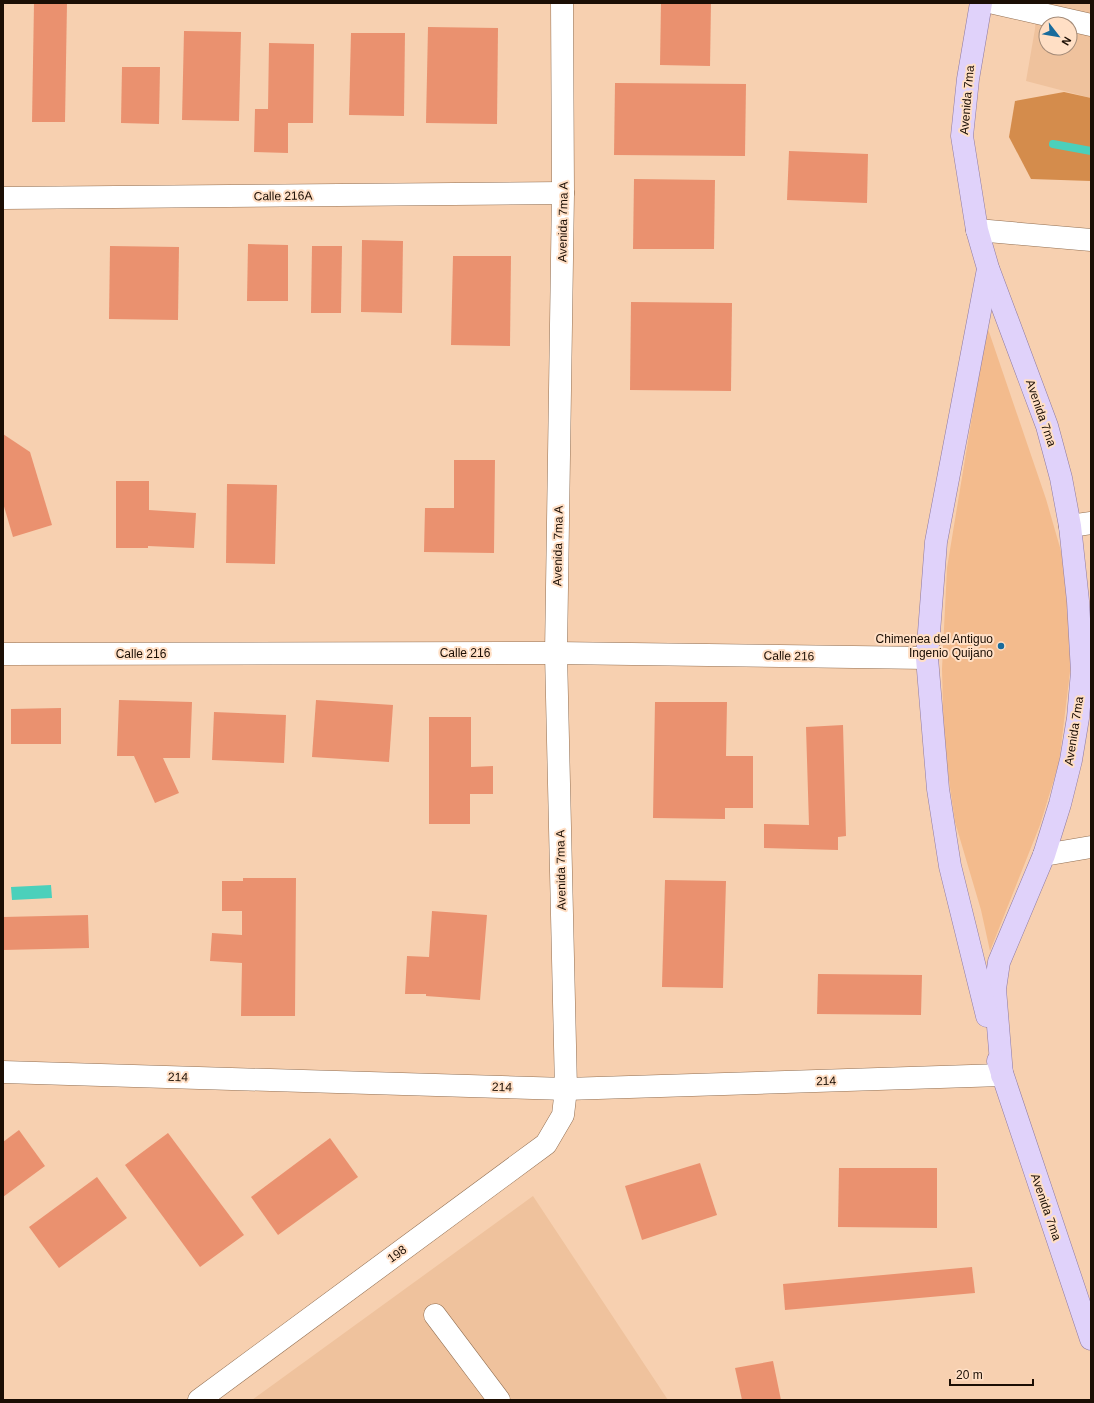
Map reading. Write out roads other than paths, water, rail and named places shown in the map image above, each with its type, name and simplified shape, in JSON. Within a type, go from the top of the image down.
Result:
[{"type":"main road","name":"Avenida 7ma","points":[[980,3],[968,80],[962,136],[977,230],[988,268],[1047,426],[1061,478],[1085,600],[1087,672],[1071,760],[1044,855],[999,962],[995,989],[1002,1076]]},
{"type":"main road","name":"Avenida 7ma","points":[[988,268],[936,542],[927,658],[938,789],[950,866],[1002,1076],[1091,1339]]},
{"type":"street","name":"Avenida 7ma A","points":[[562,3],[563,193],[556,653],[566,1089]]},
{"type":"street","points":[[994,3],[1091,25]]},
{"type":"street","name":"Calle 216A","points":[[3,198],[563,193]]},
{"type":"street","points":[[977,230],[1091,240]]},
{"type":"street","points":[[1070,526],[1091,523]]},
{"type":"street","name":"Calle 216","points":[[3,654],[556,653],[927,658]]},
{"type":"street","points":[[1044,855],[1091,847]]},
{"type":"street","name":"214","points":[[3,1072],[566,1089],[1002,1076]]},
{"type":"street","name":"198","points":[[199,1400],[546,1144],[563,1115],[566,1089]]},
{"type":"street","points":[[435,1315],[499,1400]]},
{"type":"water","points":[[51,885],[52,898],[12,900],[11,887]]},
{"type":"waterway","points":[[1053,144],[1091,151]]},
{"type":"place","name":"Chimenea del Antiguo Ingenio Quijano","points":[[1001,646]]}]
